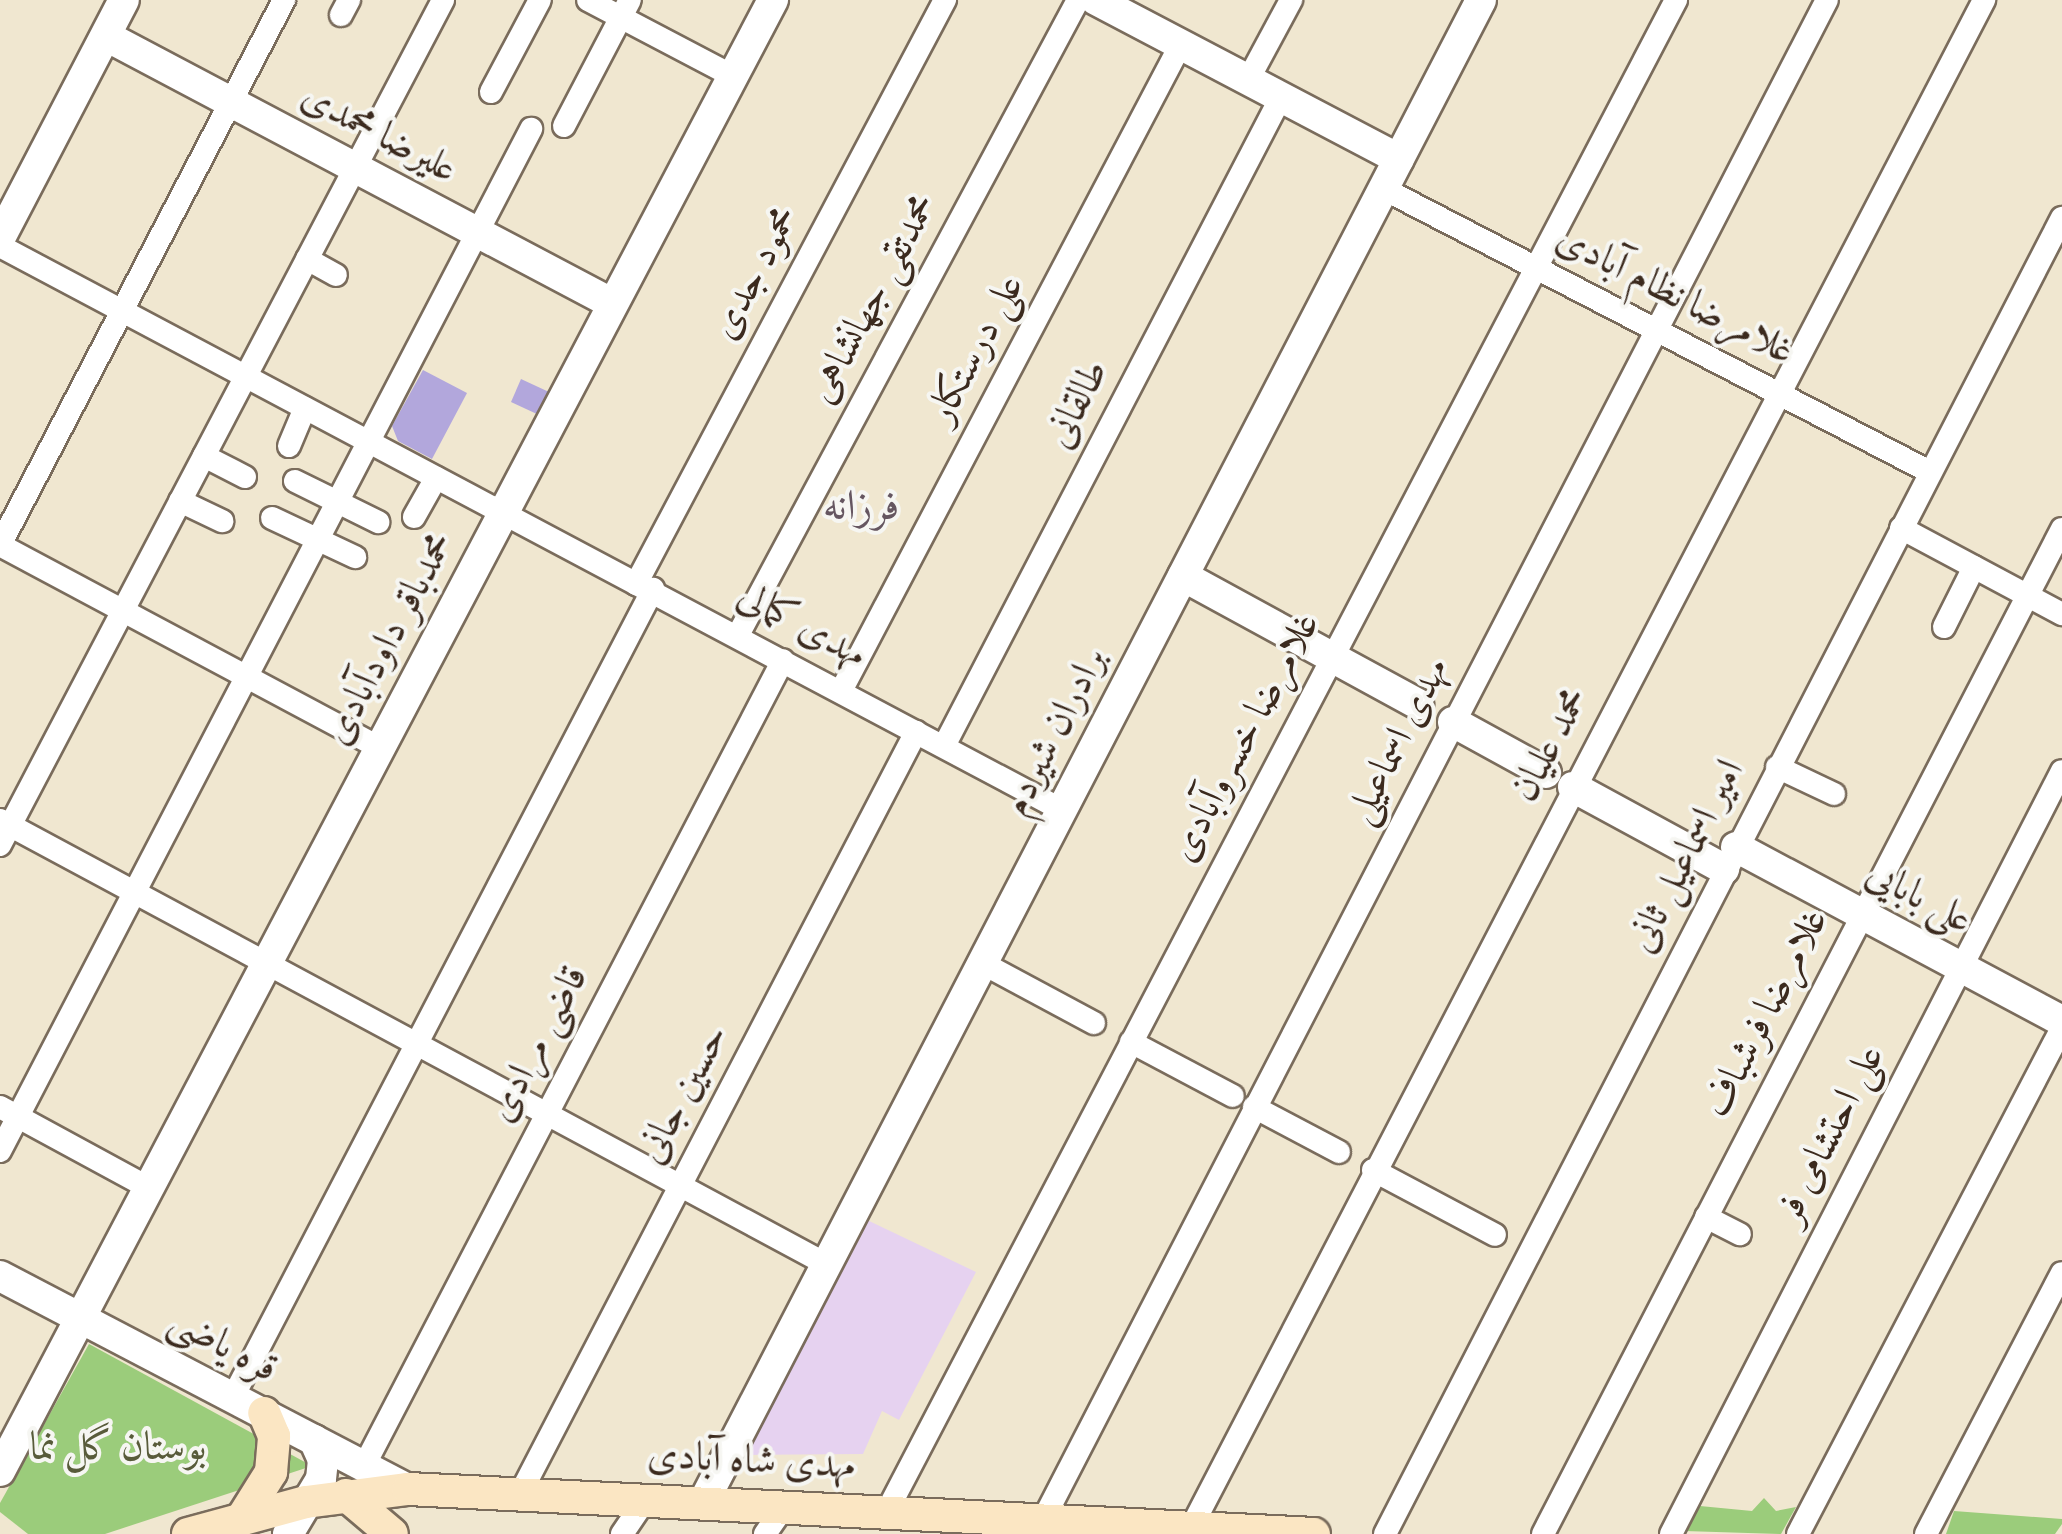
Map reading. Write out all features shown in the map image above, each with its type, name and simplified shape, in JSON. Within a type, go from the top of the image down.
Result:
[{"type":"main road","points":[[241,1520],[271,1472],[274,1436],[264,1414]]},
{"type":"main road","name":"مهدی شاه آبادی","points":[[188,1534],[306,1502],[408,1489],[703,1503],[774,1521],[886,1512],[963,1526],[1043,1520],[1076,1528],[1314,1534]]},
{"type":"main road","points":[[346,1495],[392,1534]]},
{"type":"street","points":[[0,238],[13,180],[106,36],[124,0]]},
{"type":"street","points":[[284,0],[0,545],[380,748]]},
{"type":"street","points":[[443,0],[3,830],[134,892],[826,1264]]},
{"type":"street","points":[[491,92],[540,0]]},
{"type":"street","points":[[588,0],[626,9],[733,76]]},
{"type":"street","name":"محمدباقر داودآبادی","points":[[0,1472],[773,0]]},
{"type":"street","name":"محمود جدی","points":[[233,1398],[944,0]]},
{"type":"street","name":"محمدتقی جهانشاهی","points":[[738,635],[1078,0]]},
{"type":"street","points":[[1096,0],[1128,7],[1180,44],[1399,159]]},
{"type":"street","points":[[1248,80],[1291,0]]},
{"type":"street","name":"برادران شیردم","points":[[703,1503],[1482,0]]},
{"type":"street","name":"غلامرضا خسروآبادی","points":[[886,1512],[1676,0]]},
{"type":"street","name":"مهدی اسماعیلی","points":[[1043,1520],[1243,1101],[1452,722],[1827,0]]},
{"type":"street","name":"محمد علیان","points":[[1180,1530],[1373,1170],[1560,780],[1779,394],[1984,0]]},
{"type":"street","points":[[564,126],[626,9]]},
{"type":"street","name":"علیرضا محمدی","points":[[106,36],[613,304]]},
{"type":"street","name":"علی درستکار","points":[[841,691],[1180,44]]},
{"type":"street","name":"طالقانی","points":[[944,746],[1281,97]]},
{"type":"street","points":[[0,1151],[9,1112],[134,892],[532,129]]},
{"type":"street","name":"غلامرضا نظام آبادی","points":[[1384,189],[1930,472]]},
{"type":"street","name":"امیر اسماعیل ثانی","points":[[1386,1534],[2062,218]]},
{"type":"street","name":"مهدی کمالی","points":[[0,246],[1062,810]]},
{"type":"street","points":[[308,259],[336,275]]},
{"type":"street","points":[[290,446],[305,408]]},
{"type":"street","points":[[204,456],[246,477]]},
{"type":"street","points":[[414,518],[436,478]]},
{"type":"street","points":[[295,480],[378,522]]},
{"type":"street","points":[[180,501],[222,521]]},
{"type":"street","points":[[272,518],[355,557]]},
{"type":"street","points":[[1901,528],[2062,614]]},
{"type":"street","name":"غلامرضا فرشباف","points":[[1543,1534],[2062,529]]},
{"type":"street","points":[[1944,627],[1974,567]]},
{"type":"street","points":[[1183,576],[1418,704]]},
{"type":"street","name":"قاضی مرادی","points":[[364,1466],[783,660]]},
{"type":"street","name":"علی بابایی","points":[[1452,722],[1560,780],[1862,914],[2062,1024]]},
{"type":"street","name":"حسین جانی","points":[[520,1494],[916,732]]},
{"type":"street","points":[[1777,767],[1834,794]]},
{"type":"street","name":"علی احتشامی فر","points":[[1670,1534],[2062,771]]},
{"type":"street","points":[[982,964],[1094,1022]]},
{"type":"street","points":[[1798,1534],[2062,1024]]},
{"type":"street","points":[[1131,1042],[1339,1152]]},
{"type":"street","points":[[9,1112],[149,1188]]},
{"type":"street","points":[[1373,1170],[1495,1234]]},
{"type":"street","points":[[1706,1216],[1740,1234]]},
{"type":"street","points":[[1926,1534],[2062,1273]]},
{"type":"street","name":"قره یاضی","points":[[0,1276],[408,1489]]},
{"type":"street","points":[[288,1534],[321,1479],[323,1460],[314,1440]]},
{"type":"street","points":[[622,1534],[644,1500]]},
{"type":"shaded area","points":[[865,1219],[976,1272],[899,1420],[882,1411],[863,1454],[745,1455]]},
{"type":"green space","name":"بوستان گل نما","points":[[89,1344],[312,1466],[105,1534],[28,1534],[0,1512],[0,1503]]},
{"type":"green space","points":[[1764,1498],[1776,1511],[1796,1507],[1781,1534],[1684,1531],[1700,1506],[1752,1511]]},
{"type":"green space","points":[[1954,1511],[2062,1519],[2062,1524],[2055,1534],[1946,1534]]},
{"type":"building","points":[[423,370],[467,393],[432,459],[398,441],[392,426]]},
{"type":"building","points":[[521,379],[549,392],[539,415],[511,402]]},
{"type":"district","name":"فرزانه","points":[[861,509]]}]
